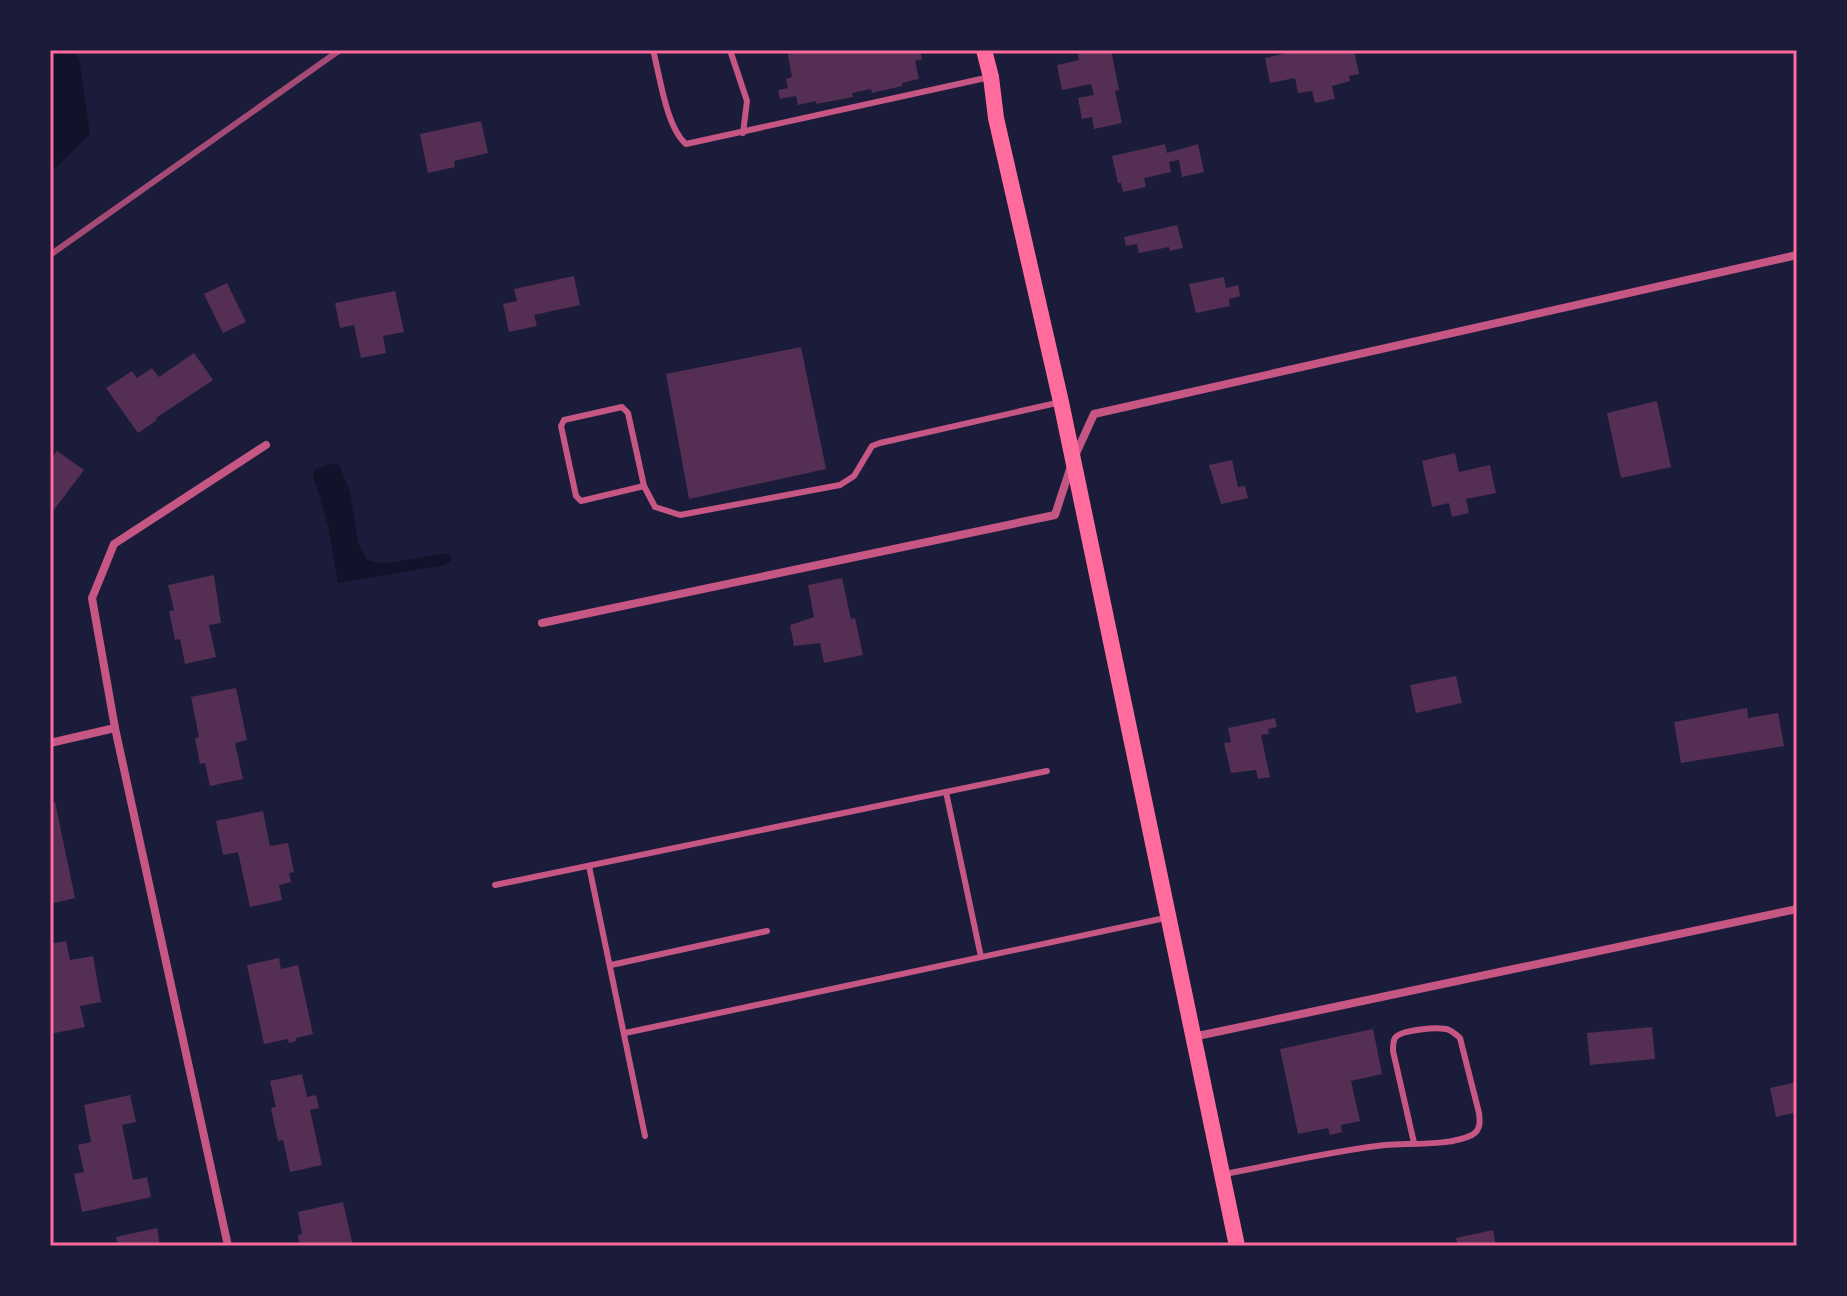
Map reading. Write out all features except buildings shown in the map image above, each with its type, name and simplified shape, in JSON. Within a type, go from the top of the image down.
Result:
[{"type":"main road","points":[[984,50],[996,118],[1061,402],[1237,1246]]},
{"type":"street","points":[[542,623],[1055,515],[1073,460],[1094,414],[1797,255]]},
{"type":"street","points":[[228,1246],[115,728],[92,598],[114,544],[266,445]]},
{"type":"street","points":[[50,743],[115,728]]},
{"type":"street","points":[[1193,1037],[1797,909]]},
{"type":"lane","points":[[653,50],[668,108],[679,138],[686,144],[991,77]]},
{"type":"lane","points":[[730,50],[747,101],[743,133]]},
{"type":"lane","points":[[644,486],[581,501],[576,496],[561,426],[564,420],[622,407],[628,413],[644,486],[655,507],[680,515],[840,485],[854,476],[872,446],[1061,402]]},
{"type":"lane","points":[[495,885],[1047,771]]},
{"type":"lane","points":[[946,792],[981,957]]},
{"type":"lane","points":[[589,866],[645,1136]]},
{"type":"lane","points":[[625,1033],[1167,917]]},
{"type":"lane","points":[[611,965],[767,931]]},
{"type":"lane","points":[[1222,1175],[1383,1145],[1414,1143],[1471,1135],[1480,1123],[1460,1038],[1452,1030],[1417,1030],[1399,1034],[1394,1039],[1393,1051],[1414,1143]]},
{"type":"shaded area","points":[[50,50],[65,50],[79,57],[90,134],[50,173]]},
{"type":"shaded area","points":[[339,464],[350,492],[358,542],[367,560],[383,564],[449,553],[451,561],[445,565],[338,583],[328,526],[313,475],[315,469]]},
{"type":"railway","points":[[50,255],[340,50]]}]
